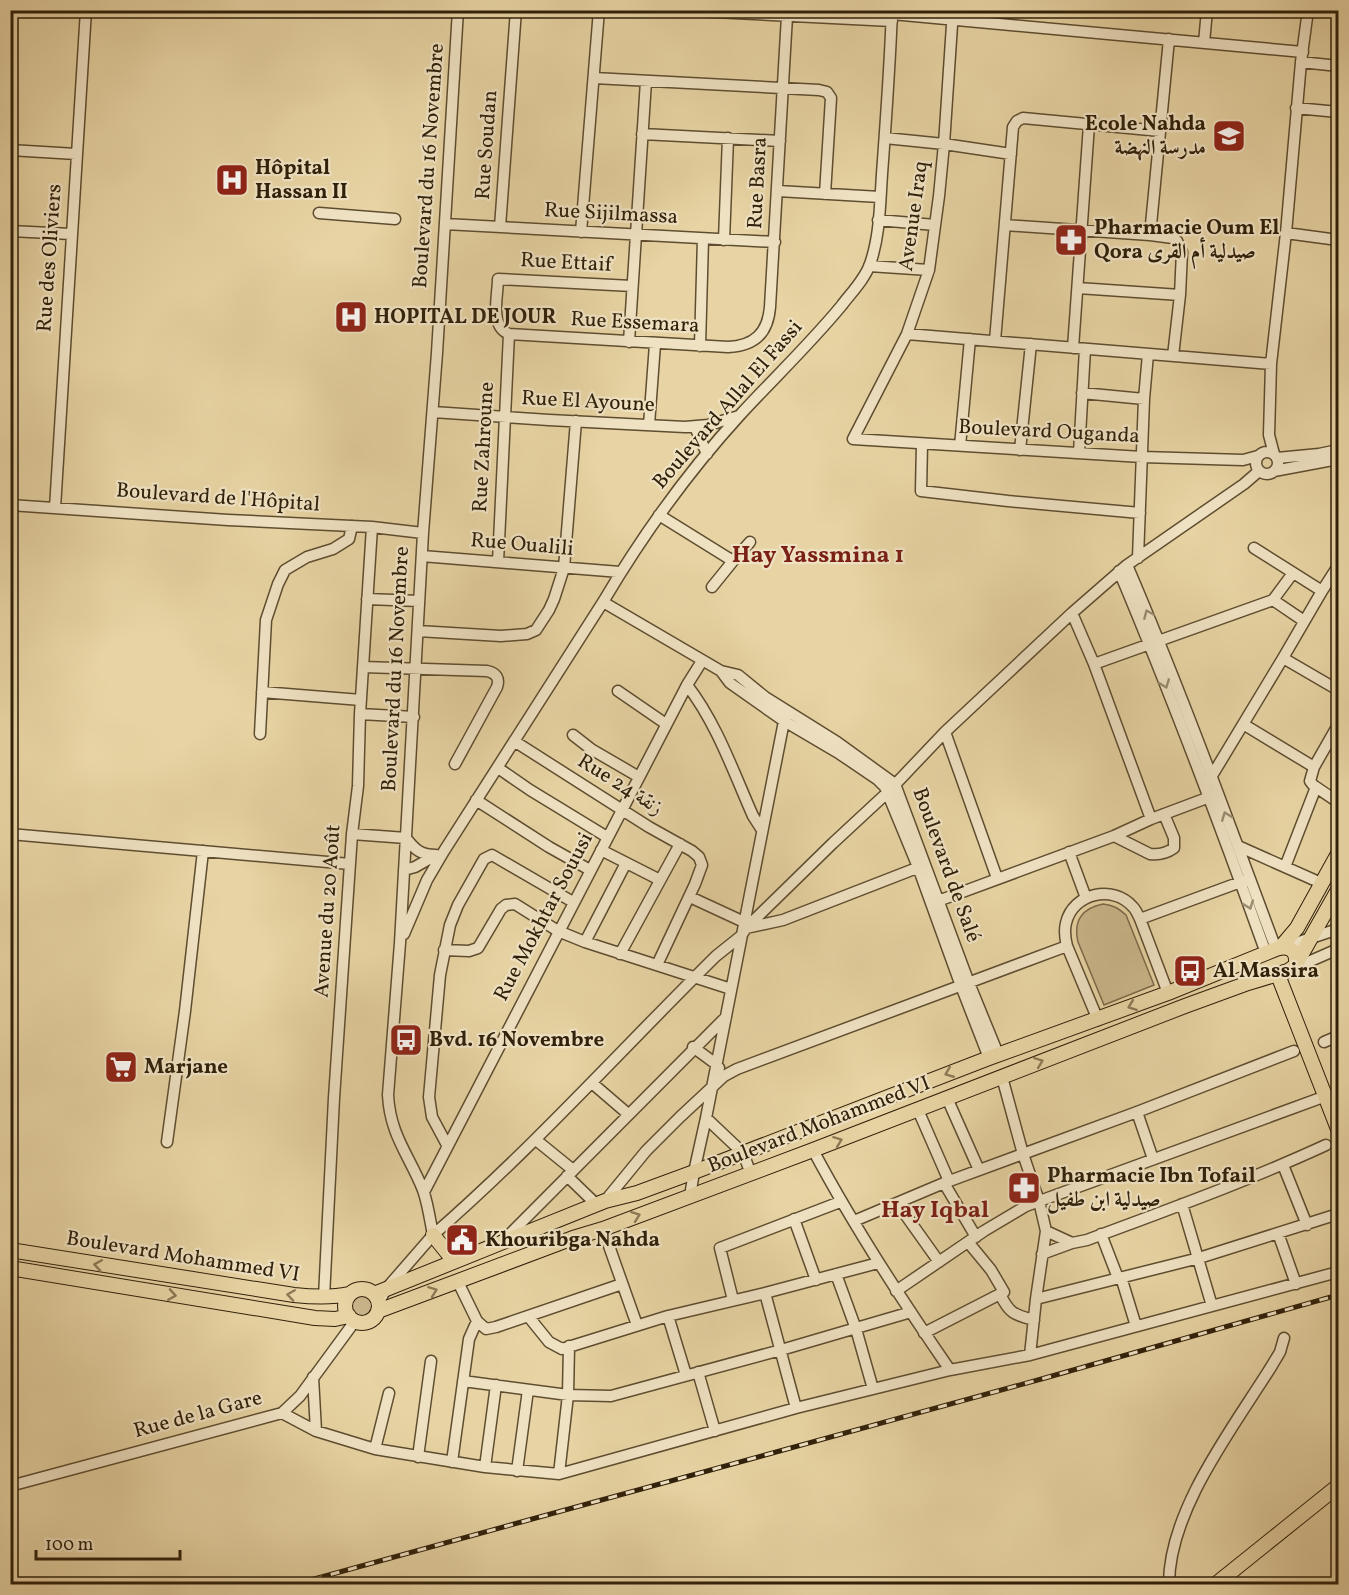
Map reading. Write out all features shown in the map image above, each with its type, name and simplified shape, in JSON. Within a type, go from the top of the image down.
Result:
[{"type":"main road","points":[[1338,854],[1297,928],[1261,960],[1261,968],[1266,974],[1276,975],[1294,966],[1338,890]]},
{"type":"main road","points":[[1274,950],[1287,947],[1293,951],[1296,955],[1294,966]]},
{"type":"main road","name":"Boulevard Mohammed VI","points":[[379,1299],[453,1261],[601,1203],[694,1172],[994,1056],[1098,1020],[1274,950]]},
{"type":"main road","points":[[1276,975],[1338,1130]]},
{"type":"main road","name":"Boulevard Mohammed VI","points":[[379,1299],[458,1282],[751,1174],[1185,1006],[1276,975]]},
{"type":"main road","points":[[433,1235],[453,1261]]},
{"type":"main road","name":"Boulevard Mohammed VI","points":[[10,1250],[283,1293],[324,1297],[349,1294]]},
{"type":"main road","name":"Boulevard Mohammed VI","points":[[10,1268],[315,1318],[352,1319]]},
{"type":"main road","points":[[355,1290],[369,1290],[379,1299],[375,1318],[369,1322],[362,1323],[352,1319],[345,1308],[349,1294],[355,1290]]},
{"type":"main road","points":[[1216,1584],[1338,1486]]},
{"type":"street","name":"Rue des Oliviers","points":[[55,508],[86,10]]},
{"type":"street","name":"Boulevard du 16 Novembre","points":[[433,1235],[424,1192],[393,1127],[388,1095],[405,870],[423,533],[433,412],[458,10]]},
{"type":"street","name":"Rue Soudan","points":[[500,227],[516,10]]},
{"type":"street","points":[[581,232],[599,10]]},
{"type":"street","points":[[674,10],[787,16],[953,15],[1204,43],[1302,57],[1338,66]]},
{"type":"street","points":[[1204,43],[1207,10]]},
{"type":"street","points":[[1274,471],[1278,463],[1269,435],[1271,364],[1308,10]]},
{"type":"street","name":"Boulevard Allal El Fassi","points":[[400,943],[413,909],[440,853],[498,768],[620,572],[707,454],[739,416],[806,347],[852,292],[869,266],[879,220],[892,15]]},
{"type":"street","name":"Avenue Iraq","points":[[853,439],[907,334],[929,270],[944,144],[953,15]]},
{"type":"street","name":"Rue Basra","points":[[748,344],[762,333],[769,320],[787,16]]},
{"type":"street","points":[[1150,235],[1169,39]]},
{"type":"street","points":[[594,78],[827,92],[831,98],[825,194]]},
{"type":"street","points":[[629,342],[645,81]]},
{"type":"street","points":[[1296,108],[1338,112]]},
{"type":"street","points":[[995,341],[1013,127],[1017,121],[1023,118],[1160,131]]},
{"type":"street","points":[[1073,348],[1089,125]]},
{"type":"street","points":[[642,134],[780,141]]},
{"type":"street","points":[[724,240],[728,138]]},
{"type":"street","points":[[885,138],[1011,154]]},
{"type":"street","points":[[10,150],[76,154]]},
{"type":"street","points":[[778,191],[880,197]]},
{"type":"street","points":[[319,213],[395,219]]},
{"type":"street","points":[[879,220],[935,225]]},
{"type":"street","name":"Rue Sijilmassa","points":[[445,224],[775,242]]},
{"type":"street","points":[[1005,225],[1173,238],[1182,252],[1173,356]]},
{"type":"street","points":[[10,231],[71,234]]},
{"type":"street","points":[[1286,233],[1338,240]]},
{"type":"street","points":[[700,346],[703,238]]},
{"type":"street","points":[[869,266],[929,270]]},
{"type":"street","name":"Rue Ettaif","points":[[509,334],[500,329],[497,320],[498,279],[632,286]]},
{"type":"street","points":[[1078,288],[1180,295]]},
{"type":"street","name":"Rue Essemara","points":[[509,334],[728,348],[748,344]]},
{"type":"street","name":"Rue Zahroune","points":[[498,562],[509,334]]},
{"type":"street","points":[[907,334],[1271,364]]},
{"type":"street","points":[[960,446],[970,339]]},
{"type":"street","points":[[649,425],[655,344]]},
{"type":"street","points":[[1020,450],[1031,344]]},
{"type":"street","points":[[1079,453],[1086,349]]},
{"type":"street","points":[[1138,558],[1148,354]]},
{"type":"street","points":[[1082,393],[1144,399]]},
{"type":"street","name":"Rue El Ayoune","points":[[433,412],[576,422],[695,427],[739,416]]},
{"type":"street","points":[[418,632],[501,636],[531,633],[536,630],[549,610],[564,568],[576,422]]},
{"type":"street","points":[[695,427],[707,454]]},
{"type":"street","points":[[379,1299],[433,1235],[536,1140],[716,956],[892,788],[945,732],[1123,568],[1244,484],[1258,461],[1269,435]]},
{"type":"street","name":"Boulevard Ouganda","points":[[853,439],[1142,457],[1258,461]]},
{"type":"street","points":[[922,444],[921,491],[1140,513]]},
{"type":"street","points":[[1258,461],[1270,452],[1275,456],[1319,454],[1338,450]]},
{"type":"street","points":[[1258,461],[1266,474],[1338,459]]},
{"type":"street","name":"Boulevard de l'Hôpital","points":[[10,505],[372,527],[423,533]]},
{"type":"street","points":[[660,515],[733,561]]},
{"type":"street","points":[[260,734],[266,620],[278,584],[285,570],[307,557],[333,549],[349,539],[351,526]]},
{"type":"street","name":"Avenue du 20 Août","points":[[324,1297],[334,1098],[352,834],[358,786],[360,714],[372,527]]},
{"type":"street","points":[[712,587],[750,542]]},
{"type":"street","points":[[1254,548],[1322,591]]},
{"type":"street","name":"Rue Oualili","points":[[422,556],[620,572]]},
{"type":"street","points":[[1212,776],[1338,566]]},
{"type":"street","points":[[1123,568],[1212,776],[1211,793],[1238,846],[1245,880]]},
{"type":"street","points":[[1094,664],[1272,600],[1293,573]]},
{"type":"street","points":[[367,599],[419,602]]},
{"type":"street","points":[[1272,600],[1304,621]]},
{"type":"street","name":"Boulevard de Salé","points":[[603,602],[720,671],[738,675],[785,716],[837,742],[892,788],[994,1056]]},
{"type":"street","points":[[1072,613],[1094,664],[1151,819]]},
{"type":"street","points":[[1155,642],[1211,793],[1274,950]]},
{"type":"street","points":[[1283,658],[1338,690]]},
{"type":"street","name":"Rue Mokhtar Souusi","points":[[424,1192],[666,724],[702,661]]},
{"type":"street","points":[[363,667],[487,671],[497,676],[499,681],[497,687],[455,764]]},
{"type":"street","points":[[687,685],[711,721],[753,816],[762,830]]},
{"type":"street","points":[[262,692],[361,700]]},
{"type":"street","points":[[618,692],[666,724]]},
{"type":"street","points":[[360,714],[414,717]]},
{"type":"street","points":[[690,1196],[785,716]]},
{"type":"street","points":[[1243,724],[1314,767]]},
{"type":"street","points":[[1338,725],[1314,767],[1310,781],[1316,788],[1338,802]]},
{"type":"street","points":[[945,732],[997,878]]},
{"type":"street","points":[[573,735],[591,749],[639,777]]},
{"type":"street","name":"Rue 24 زنقة","points":[[514,741],[697,855],[702,864],[690,897]]},
{"type":"street","points":[[498,768],[607,837]]},
{"type":"street","points":[[1285,867],[1316,788]]},
{"type":"street","points":[[938,901],[1114,836],[1211,793]]},
{"type":"street","points":[[476,800],[549,847],[590,870]]},
{"type":"street","points":[[1114,836],[1150,854],[1169,852],[1174,848],[1174,837],[1164,814]]},
{"type":"street","points":[[10,834],[350,864]]},
{"type":"street","points":[[352,834],[406,838],[417,851],[429,855],[440,853]]},
{"type":"street","points":[[620,954],[680,844]]},
{"type":"street","points":[[1238,846],[1321,883]]},
{"type":"street","points":[[601,850],[660,880]]},
{"type":"street","points":[[166,1142],[185,1011],[204,851]]},
{"type":"street","points":[[1069,852],[1086,898]]},
{"type":"street","points":[[405,870],[440,853]]},
{"type":"street","points":[[447,1145],[432,1117],[429,1097],[440,975],[450,925],[458,905],[484,859],[490,856],[495,856],[573,902]]},
{"type":"street","points":[[585,942],[626,863]]},
{"type":"street","points":[[657,965],[690,897],[744,929],[783,920],[921,866]]},
{"type":"street","name":"Boulevard de Salé","points":[[921,866],[938,901],[965,984]]},
{"type":"street","points":[[404,883],[427,880]]},
{"type":"street","points":[[1140,919],[1245,880]]},
{"type":"street","points":[[1098,1020],[1067,946],[1065,935],[1065,924],[1070,913],[1086,898],[1098,894],[1112,894],[1124,899],[1133,908],[1140,919],[1168,993]]},
{"type":"street","points":[[444,950],[469,951],[478,948],[501,909],[509,904],[515,904],[558,931],[585,942],[731,989]]},
{"type":"street","name":"Boulevard Mohammed VI","points":[[1274,950],[1338,929]]},
{"type":"street","points":[[536,1140],[601,1203],[646,1150],[724,1076],[737,1069],[1067,946]]},
{"type":"street","points":[[1294,966],[1338,949]]},
{"type":"street","points":[[501,1243],[726,1016]]},
{"type":"street","points":[[1324,1042],[1338,1036]]},
{"type":"street","points":[[693,1047],[716,1064],[724,1076]]},
{"type":"street","points":[[854,1221],[946,1182],[1294,1051]]},
{"type":"street","points":[[1002,1077],[1046,1232],[1030,1355]]},
{"type":"street","points":[[592,1083],[628,1113]]},
{"type":"street","points":[[896,1291],[1012,1213],[1039,1201],[1326,1096]]},
{"type":"street","points":[[947,1098],[979,1170]]},
{"type":"street","points":[[918,1110],[946,1182],[972,1239],[1004,1291],[924,1333]]},
{"type":"street","points":[[1137,1112],[1153,1159]]},
{"type":"street","points":[[706,1118],[743,1153],[751,1174]]},
{"type":"street","points":[[1042,1254],[1182,1204],[1283,1165],[1326,1145]]},
{"type":"street","points":[[813,1150],[840,1202],[896,1291],[950,1370]]},
{"type":"street","points":[[1283,1165],[1307,1225]]},
{"type":"street","points":[[733,1300],[720,1248],[840,1202]]},
{"type":"street","points":[[897,1203],[939,1262]]},
{"type":"street","points":[[1182,1204],[1212,1306]]},
{"type":"street","points":[[1036,1299],[1199,1258],[1338,1214]]},
{"type":"street","points":[[795,1219],[816,1280]]},
{"type":"street","points":[[603,1229],[637,1325]]},
{"type":"street","points":[[1046,1232],[1072,1243]]},
{"type":"street","points":[[1278,1233],[1296,1284]]},
{"type":"street","points":[[1101,1234],[1136,1326]]},
{"type":"street","points":[[528,1316],[549,1342],[562,1349],[668,1316],[878,1263]]},
{"type":"street","points":[[282,1413],[316,1431],[375,1449],[485,1467],[559,1474],[796,1408],[950,1370],[1030,1355],[1296,1284],[1309,1283],[1338,1272]]},
{"type":"street","points":[[836,1274],[856,1329],[873,1389]]},
{"type":"street","points":[[458,1282],[477,1321],[486,1329],[622,1284]]},
{"type":"street","points":[[765,1293],[796,1408]]},
{"type":"street","points":[[1000,1294],[1012,1313],[1034,1320]]},
{"type":"street","points":[[463,1381],[568,1395],[611,1396],[911,1312]]},
{"type":"street","points":[[668,1316],[686,1375]]},
{"type":"street","name":"Rue de la Gare","points":[[10,1486],[282,1413],[300,1396],[352,1319]]},
{"type":"street","points":[[452,1462],[469,1340],[477,1321]]},
{"type":"street","points":[[1169,1584],[1173,1551],[1181,1525],[1203,1475],[1280,1352],[1284,1338]]},
{"type":"street","points":[[559,1474],[568,1395],[569,1346]]},
{"type":"street","points":[[418,1457],[431,1361]]},
{"type":"street","points":[[698,1372],[714,1431]]},
{"type":"street","points":[[313,1377],[316,1431]]},
{"type":"street","points":[[485,1467],[496,1385]]},
{"type":"street","points":[[517,1471],[528,1390]]},
{"type":"street","points":[[375,1449],[389,1393]]},
{"type":"shaded area","points":[[1103,904],[1115,907],[1126,915],[1154,985],[1104,1005],[1077,935],[1078,922],[1085,912]]},
{"type":"shaded area","points":[[361,1294],[369,1297],[372,1305],[369,1313],[361,1316],[353,1313],[350,1305],[353,1297]]},
{"type":"railway","points":[[296,1584],[1338,1295]]},
{"type":"place","name":"Ecole Nahda مدرسة النهضة","points":[[1229,136]]},
{"type":"place","name":"Hôpital Hassan II","points":[[232,180]]},
{"type":"place","name":"Pharmacie Oum El Qora صيدلية أم القرى","points":[[1071,240]]},
{"type":"place","name":"HOPITAL DE JOUR","points":[[351,317]]},
{"type":"place","name":"Al Massira","points":[[1190,971]]},
{"type":"place","name":"Bvd. 16 Novembre","points":[[406,1040]]},
{"type":"place","name":"Marjane","points":[[121,1067]]},
{"type":"place","name":"Pharmacie Ibn Tofail صيدلية ابن طفيل","points":[[1024,1188]]},
{"type":"place","name":"Khouribga Nahda","points":[[462,1240]]},
{"type":"district","name":"Hay Yassmina 1","points":[[818,556]]},
{"type":"district","name":"Hay Iqbal","points":[[935,1211]]}]
